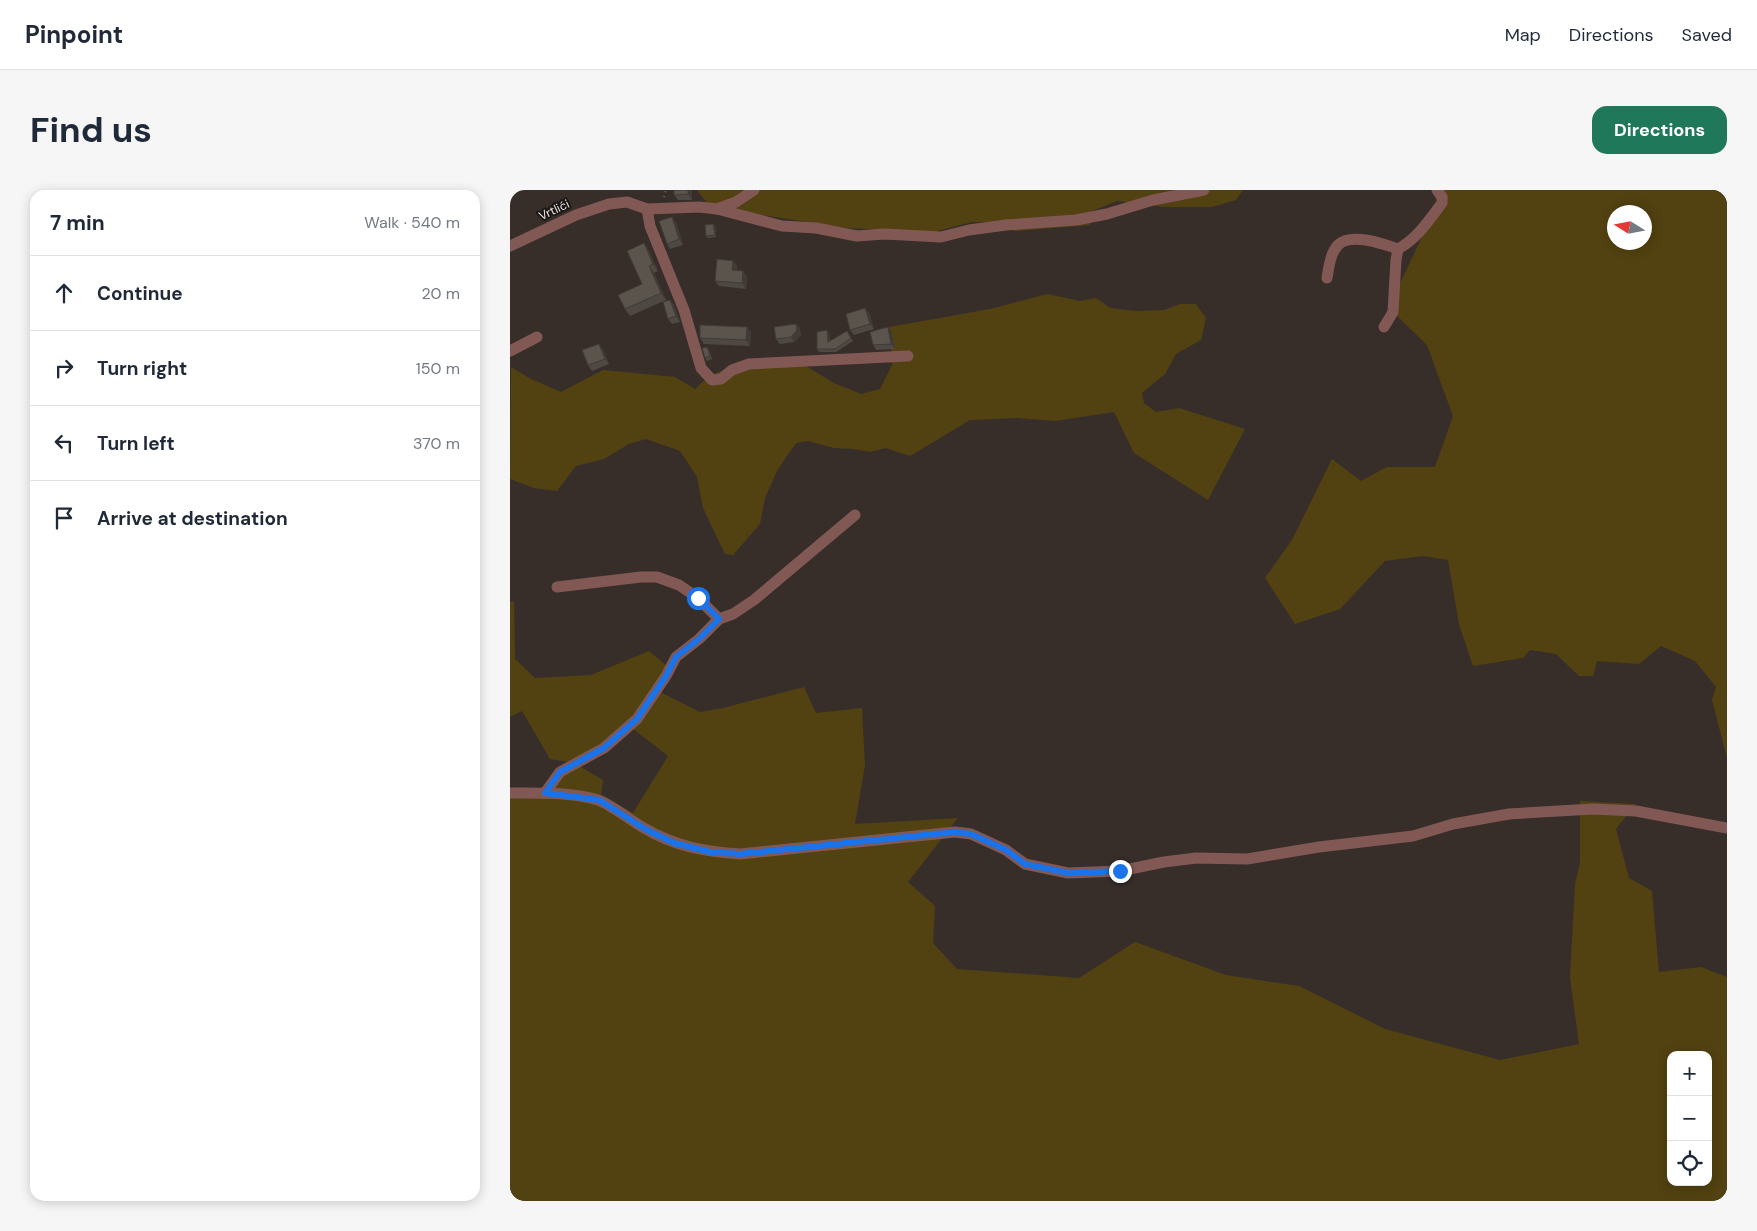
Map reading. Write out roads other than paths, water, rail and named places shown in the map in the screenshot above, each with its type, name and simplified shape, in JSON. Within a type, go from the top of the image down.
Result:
[{"type":"street","name":"Vrtlići","points":[[510,246],[576,215],[609,204],[627,202],[647,209],[699,207],[717,209],[736,202],[754,190]]},
{"type":"street","points":[[717,209],[782,226],[816,228],[857,236],[884,234],[941,237],[969,230],[1006,225],[1076,220],[1107,214],[1153,200],[1204,190]]},
{"type":"street","points":[[1327,278],[1333,253],[1339,244],[1347,240],[1364,240],[1398,249],[1406,245],[1419,233],[1442,203],[1442,197],[1437,190]]},
{"type":"street","points":[[647,209],[650,226],[684,310],[701,368],[712,380],[721,379],[732,370],[749,364],[908,356]]},
{"type":"street","points":[[1384,328],[1393,312],[1398,249]]},
{"type":"street","points":[[510,351],[537,337]]},
{"type":"street","points":[[545,793],[560,772],[604,748],[637,719],[666,676],[676,657],[699,639],[719,619],[733,614],[754,600],[855,515]]},
{"type":"street","points":[[556,587],[657,577],[679,585],[698,598],[719,619]]},
{"type":"street","points":[[510,793],[545,793],[599,800],[645,829],[674,843],[710,852],[740,854],[955,832],[971,834],[1006,850],[1025,864],[1068,873],[1120,871],[1196,858],[1247,859],[1319,847],[1413,836],[1453,824],[1508,814],[1593,809],[1636,811],[1727,828]]}]
